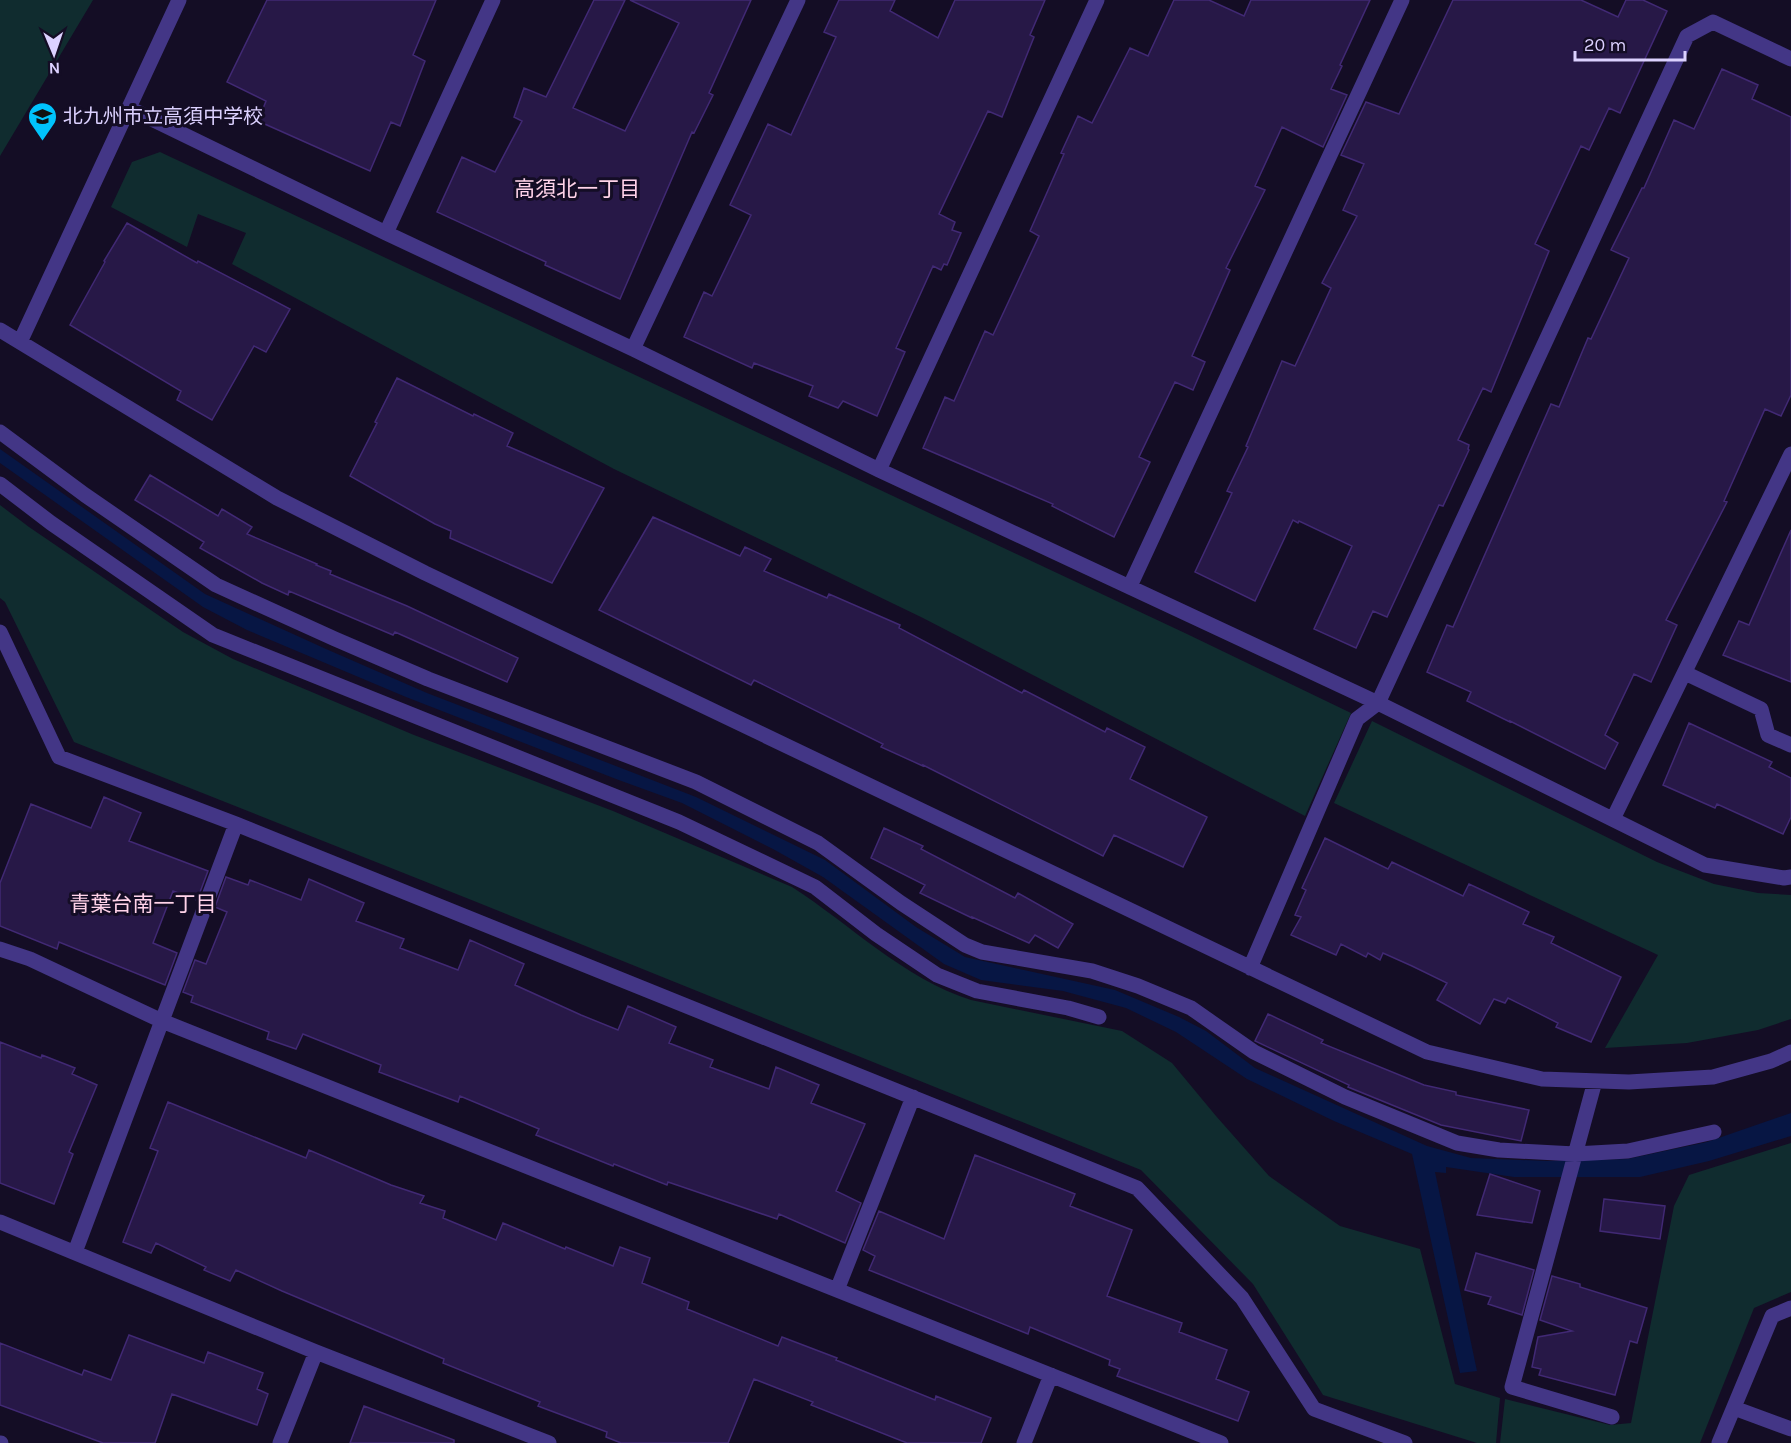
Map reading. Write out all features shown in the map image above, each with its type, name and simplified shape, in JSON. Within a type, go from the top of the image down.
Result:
[{"type":"street","points":[[20,342],[179,0]]},
{"type":"street","points":[[386,233],[493,0]]},
{"type":"street","points":[[633,349],[798,0]]},
{"type":"street","points":[[879,471],[1097,0]]},
{"type":"street","points":[[1130,586],[1402,0]]},
{"type":"street","points":[[1250,968],[1357,719],[1378,703],[1687,36],[1713,22],[1791,59]]},
{"type":"street","points":[[129,108],[386,233],[633,349],[879,471],[1378,703],[1705,865],[1784,878],[1791,877]]},
{"type":"street","points":[[0,330],[276,498],[425,573],[1427,1052],[1542,1079],[1629,1082],[1713,1077],[1771,1061],[1791,1052]]},
{"type":"street","points":[[0,432],[216,585],[428,679],[696,782],[818,843],[901,903],[965,945],[982,952],[1092,971],[1138,986],[1191,1008],[1254,1052],[1346,1097],[1457,1143],[1499,1150],[1575,1154],[1628,1151],[1714,1132]]},
{"type":"street","points":[[1613,819],[1791,454]]},
{"type":"street","points":[[0,484],[51,523],[213,635],[679,822],[815,887],[876,934],[936,975],[977,991],[1068,1008],[1100,1017]]},
{"type":"street","points":[[0,632],[58,757],[236,824],[1137,1188],[1242,1298],[1314,1409],[1405,1443]]},
{"type":"street","points":[[1684,673],[1761,709],[1768,735],[1791,745]]},
{"type":"street","points":[[75,1252],[236,824]]},
{"type":"street","points":[[0,949],[30,959],[162,1021],[1221,1443]]},
{"type":"street","points":[[1595,1081],[1512,1387],[1612,1417]]},
{"type":"street","points":[[837,1290],[913,1097]]},
{"type":"street","points":[[0,1222],[524,1438],[549,1443]]},
{"type":"street","points":[[1719,1443],[1772,1316],[1791,1308]]},
{"type":"street","points":[[280,1443],[316,1352]]},
{"type":"street","points":[[1024,1443],[1050,1376]]},
{"type":"street","points":[[1734,1408],[1791,1429]]},
{"type":"green space","points":[[0,0],[93,0],[0,156]]},
{"type":"green space","points":[[160,152],[1351,713],[1305,816],[923,618],[614,469],[232,264],[246,233],[198,214],[187,247],[111,207],[132,162]]},
{"type":"green space","points":[[0,505],[183,632],[233,659],[414,735],[613,811],[792,887],[900,965],[946,990],[971,1000],[1122,1031],[1172,1063],[1269,1176],[1340,1226],[1420,1249],[1455,1384],[1500,1398],[1496,1443],[1477,1443],[1323,1395],[1253,1284],[1141,1170],[74,742],[5,602],[0,598]]},
{"type":"green space","points":[[1372,721],[1657,862],[1714,884],[1758,893],[1791,895],[1791,1019],[1758,1030],[1687,1043],[1605,1048],[1658,955],[1334,803]]},
{"type":"green space","points":[[1791,1143],[1791,1292],[1754,1308],[1700,1443],[1500,1443],[1505,1399],[1610,1425],[1631,1423],[1674,1206],[1689,1175]]},
{"type":"water","points":[[0,449],[205,594],[427,693],[696,797],[825,860],[916,927],[965,957],[1115,990],[1206,1031],[1255,1068],[1427,1146],[1471,1158],[1548,1161],[1627,1159],[1707,1142],[1791,1113],[1791,1136],[1709,1161],[1640,1177],[1514,1177],[1446,1167],[1446,1173],[1435,1172],[1477,1371],[1460,1373],[1412,1154],[1334,1121],[1247,1079],[1176,1032],[1126,1008],[1063,991],[981,980],[944,964],[823,877],[682,803],[406,697],[247,630],[203,607],[0,463]]},
{"type":"building","points":[[267,0],[436,0],[413,55],[425,61],[400,126],[391,122],[370,171],[258,121],[266,101],[227,82]]},
{"type":"building","points":[[594,0],[625,0],[573,108],[625,131],[679,23],[630,0],[751,0],[709,93],[713,95],[694,133],[692,132],[620,299],[437,212],[462,157],[495,172],[522,121],[514,117],[524,88],[546,97]]},
{"type":"building","points":[[839,0],[895,0],[890,11],[938,38],[955,0],[1045,0],[1030,35],[1034,37],[1002,117],[988,111],[939,214],[955,222],[952,230],[961,233],[947,265],[944,264],[941,270],[933,266],[896,348],[905,352],[877,416],[843,401],[838,408],[809,396],[813,386],[754,363],[752,368],[684,337],[704,292],[712,296],[751,215],[730,205],[768,124],[791,135],[836,37],[824,32]]},
{"type":"building","points":[[1174,0],[1209,0],[1244,16],[1251,0],[1370,0],[1331,89],[1347,95],[1323,147],[1282,127],[1255,186],[1265,190],[1226,268],[1230,270],[1192,356],[1205,362],[1193,390],[1175,382],[1139,457],[1150,462],[1114,537],[1052,506],[1053,504],[923,448],[945,397],[954,401],[985,331],[993,335],[1039,236],[1030,231],[1078,116],[1092,123],[1130,48],[1148,56]]},
{"type":"building","points":[[1453,0],[1581,0],[1618,17],[1626,0],[1643,0],[1667,11],[1620,113],[1609,108],[1589,150],[1581,146],[1535,244],[1549,251],[1491,392],[1483,388],[1458,440],[1469,445],[1469,450],[1443,506],[1439,505],[1387,617],[1373,611],[1356,648],[1314,629],[1352,546],[1293,520],[1255,601],[1195,572],[1232,493],[1227,491],[1248,447],[1246,446],[1282,361],[1295,366],[1331,288],[1322,283],[1357,216],[1343,210],[1364,164],[1341,155],[1366,102],[1399,114]]},
{"type":"building","points":[[1722,69],[1758,85],[1752,99],[1791,117],[1791,395],[1781,416],[1765,409],[1724,501],[1727,502],[1666,620],[1677,625],[1651,682],[1634,674],[1605,735],[1618,743],[1605,769],[1467,701],[1471,692],[1427,672],[1447,625],[1453,627],[1551,404],[1559,407],[1588,338],[1591,339],[1629,258],[1611,250],[1644,188],[1674,120],[1694,129]]},
{"type":"building","points":[[127,223],[197,263],[198,261],[290,309],[266,352],[254,346],[212,420],[177,400],[181,391],[70,325]]},
{"type":"building","points":[[397,378],[513,433],[507,446],[604,488],[552,583],[450,538],[451,531],[350,476]]},
{"type":"building","points":[[150,475],[218,516],[222,509],[252,527],[247,534],[317,564],[331,571],[330,574],[407,606],[518,658],[507,682],[395,632],[393,635],[289,591],[288,595],[200,548],[204,542],[135,500]]},
{"type":"building","points":[[653,517],[740,556],[745,547],[771,559],[764,571],[827,598],[829,594],[900,625],[899,628],[1022,693],[1024,690],[1105,732],[1107,728],[1145,747],[1130,779],[1207,817],[1183,867],[1114,835],[1103,856],[923,765],[881,747],[883,744],[754,680],[751,685],[599,610]]},
{"type":"building","points":[[1791,530],[1791,682],[1723,655],[1739,621],[1749,625]]},
{"type":"building","points":[[1689,723],[1772,762],[1769,767],[1791,778],[1791,817],[1783,834],[1717,804],[1715,808],[1663,785]]},
{"type":"building","points":[[104,797],[141,813],[129,841],[208,871],[197,900],[173,891],[153,943],[177,953],[165,985],[59,942],[57,949],[0,926],[0,883],[31,804],[91,828]]},
{"type":"building","points":[[884,828],[923,846],[921,849],[1015,898],[1018,893],[1073,924],[1058,948],[1035,935],[1029,943],[920,893],[925,885],[871,858]]},
{"type":"building","points":[[1325,838],[1388,869],[1392,862],[1463,896],[1469,884],[1529,912],[1523,924],[1554,937],[1551,943],[1621,977],[1591,1042],[1556,1027],[1558,1023],[1508,998],[1505,1003],[1494,999],[1480,1024],[1437,1000],[1447,983],[1412,966],[1383,953],[1380,960],[1368,953],[1366,957],[1341,944],[1336,955],[1291,935],[1301,917],[1295,915],[1306,890],[1302,888]]},
{"type":"building","points":[[226,877],[248,885],[250,880],[301,900],[309,879],[364,903],[356,921],[404,939],[400,948],[458,970],[470,940],[524,964],[515,985],[581,1015],[618,1030],[628,1006],[676,1027],[669,1043],[713,1060],[710,1067],[769,1089],[776,1067],[819,1085],[811,1103],[865,1124],[836,1191],[861,1203],[845,1243],[779,1214],[777,1219],[668,1182],[667,1185],[614,1164],[613,1166],[536,1135],[539,1129],[460,1096],[458,1102],[379,1072],[381,1065],[303,1034],[296,1049],[267,1039],[269,1032],[191,1002],[193,996],[183,992],[195,960],[206,964],[227,912],[215,907]]},
{"type":"building","points":[[1268,1014],[1323,1040],[1321,1043],[1424,1085],[1456,1092],[1456,1095],[1529,1110],[1521,1141],[1441,1125],[1348,1087],[1349,1085],[1255,1041]]},
{"type":"building","points":[[0,1042],[75,1068],[72,1074],[97,1085],[69,1152],[73,1154],[54,1204],[0,1183]]},
{"type":"building","points":[[168,1102],[306,1158],[309,1150],[391,1185],[424,1196],[420,1203],[445,1211],[443,1218],[496,1240],[503,1223],[613,1266],[620,1247],[650,1258],[642,1283],[689,1302],[687,1309],[778,1346],[782,1337],[935,1400],[936,1396],[991,1418],[981,1443],[907,1443],[811,1405],[813,1402],[754,1379],[728,1443],[621,1443],[606,1437],[607,1432],[538,1406],[540,1402],[443,1363],[444,1359],[236,1270],[230,1281],[204,1270],[206,1267],[156,1243],[151,1253],[123,1242],[158,1151],[150,1148]]},
{"type":"building","points":[[975,1155],[1075,1194],[1070,1206],[1132,1230],[1107,1296],[1182,1323],[1179,1332],[1227,1350],[1216,1379],[1249,1392],[1238,1421],[1117,1376],[1120,1369],[1109,1365],[1110,1360],[1030,1327],[1028,1334],[869,1270],[875,1256],[863,1250],[879,1211],[944,1239]]},
{"type":"building","points":[[1490,1174],[1540,1191],[1532,1223],[1477,1215]]},
{"type":"building","points":[[1604,1199],[1665,1206],[1660,1239],[1600,1231]]},
{"type":"building","points":[[1476,1253],[1534,1270],[1522,1315],[1488,1304],[1491,1297],[1465,1290]]},
{"type":"building","points":[[1552,1276],[1647,1308],[1637,1343],[1630,1341],[1615,1395],[1539,1375],[1541,1369],[1532,1367],[1538,1337],[1572,1331],[1540,1320]]},
{"type":"building","points":[[129,1335],[204,1363],[208,1352],[263,1373],[257,1389],[268,1394],[257,1425],[172,1394],[155,1443],[103,1443],[0,1405],[0,1343],[82,1375],[84,1370],[111,1380]]},
{"type":"building","points":[[364,1406],[454,1440],[454,1443],[350,1443]]},
{"type":"place","name":"北九州市立高須中学校","points":[[42,142]]},
{"type":"district","name":"高須北一丁目","points":[[577,189]]},
{"type":"district","name":"青葉台南一丁目","points":[[143,904]]}]
